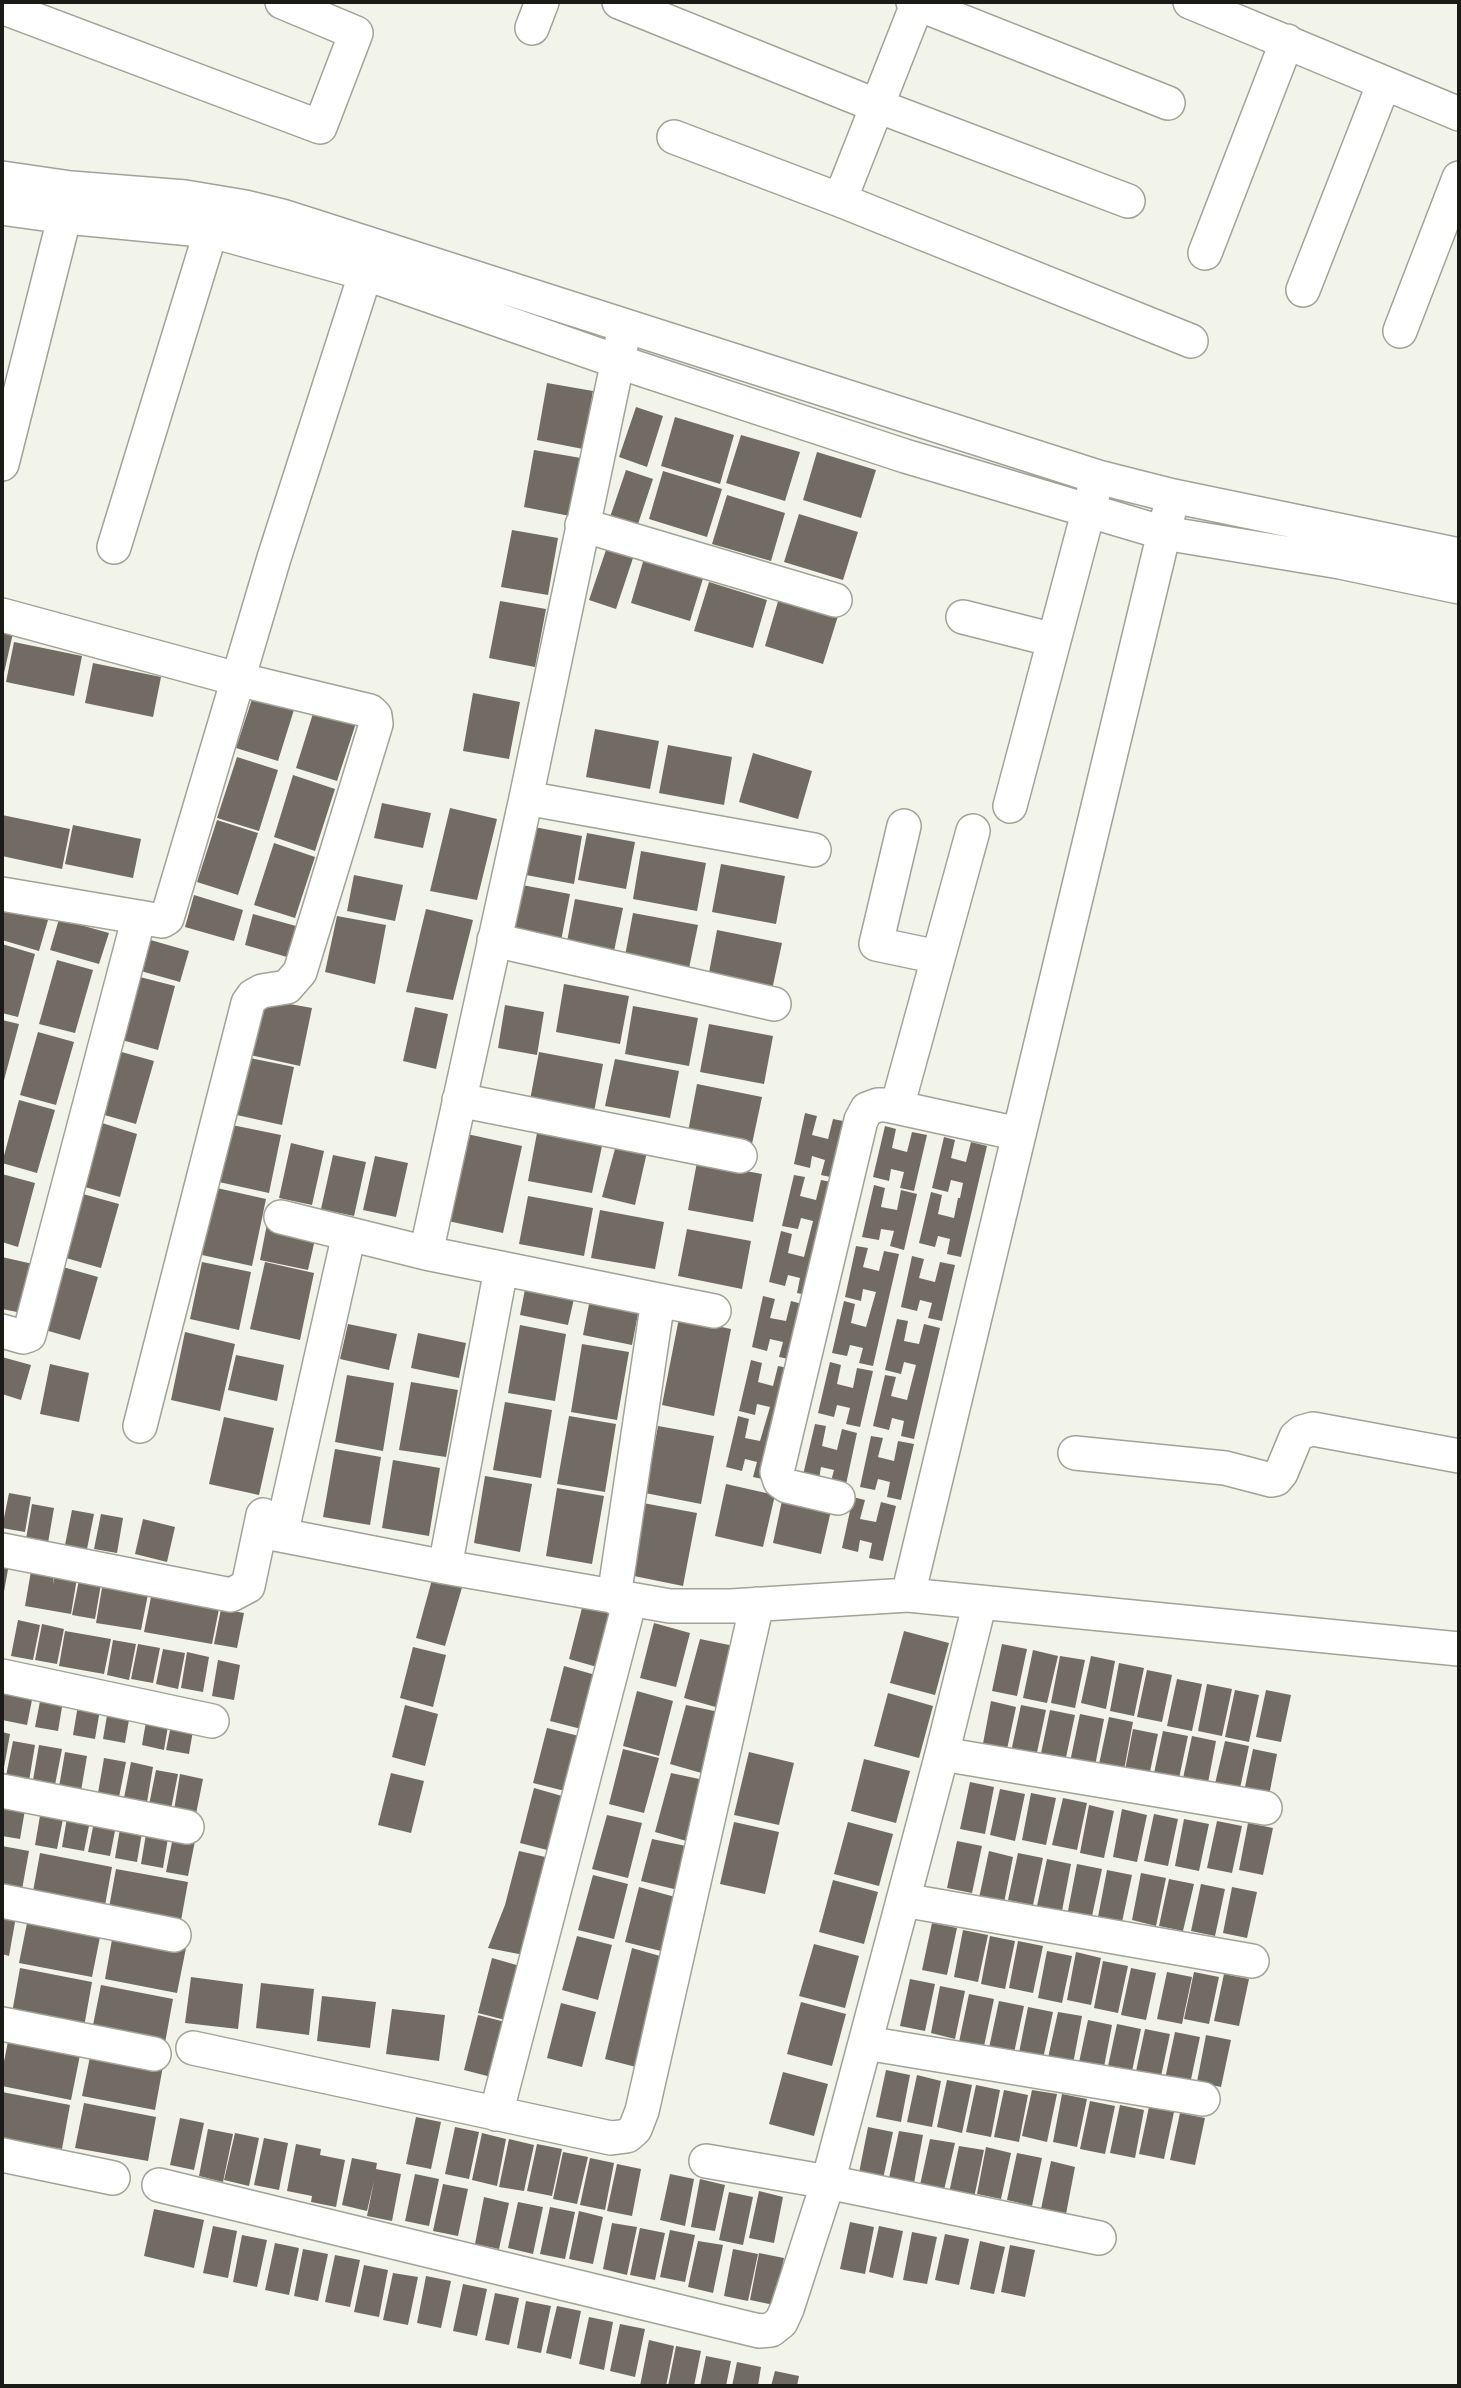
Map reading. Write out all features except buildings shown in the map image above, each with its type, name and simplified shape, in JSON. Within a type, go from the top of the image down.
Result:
[{"type":"street","points":[[2,7],[320,127],[356,33],[282,2]]},
{"type":"street","points":[[619,2],[875,105],[1128,201]]},
{"type":"street","points":[[840,200],[916,2],[1168,103]]},
{"type":"street","points":[[1190,2],[1237,11],[1287,41],[1459,114]]},
{"type":"street","points":[[1205,253],[1287,41]]},
{"type":"street","points":[[1303,290],[1384,83]]},
{"type":"street","points":[[674,137],[840,200],[1191,341]]},
{"type":"street","points":[[2,178],[69,202]]},
{"type":"street","points":[[1400,331],[1459,178]]},
{"type":"street","points":[[2,464],[69,202]]},
{"type":"street","points":[[2,208],[69,202],[215,216],[626,327],[1098,477],[1173,496],[1459,555]]},
{"type":"street","points":[[114,547],[215,216]]},
{"type":"street","points":[[370,259],[616,361],[892,452],[1164,533],[1340,562],[1459,587]]},
{"type":"street","points":[[2,894],[162,921],[167,918],[237,679],[370,259]]},
{"type":"street","points":[[426,1253],[526,798],[616,361],[626,327]]},
{"type":"street","points":[[1010,806],[1098,477]]},
{"type":"street","points":[[908,1595],[1173,496]]},
{"type":"street","points":[[582,525],[835,600]]},
{"type":"street","points":[[2,615],[370,712],[375,716],[376,724],[300,972],[287,987],[262,991],[248,1003],[140,1426]]},
{"type":"street","points":[[963,617],[1054,640]]},
{"type":"street","points":[[526,798],[814,850]]},
{"type":"street","points":[[904,826],[876,943],[938,957]]},
{"type":"street","points":[[897,1107],[973,831]]},
{"type":"street","points":[[2,1331],[23,1337],[29,1335],[139,917]]},
{"type":"street","points":[[494,940],[774,1004]]},
{"type":"street","points":[[459,1100],[740,1156]]},
{"type":"street","points":[[838,1498],[787,1486],[780,1480],[777,1472],[861,1120],[867,1109],[878,1105],[1019,1134]]},
{"type":"street","points":[[281,1217],[426,1253],[714,1311]]},
{"type":"street","points":[[2,1550],[231,1595],[248,1586],[268,1527],[349,1234]]},
{"type":"street","points":[[445,1567],[501,1269]]},
{"type":"street","points":[[496,2113],[622,1599],[658,1300]]},
{"type":"street","points":[[1076,1453],[1225,1468],[1276,1479],[1296,1437],[1313,1429],[1459,1456]]},
{"type":"street","points":[[268,1527],[445,1567],[622,1599],[689,1606],[908,1595],[1459,1649]]},
{"type":"street","points":[[159,2185],[759,2331],[771,2330],[781,2322],[787,2309],[828,2182],[980,1602]]},
{"type":"street","points":[[193,2048],[611,2138],[627,2136],[635,2129],[642,2111],[757,1604]]},
{"type":"street","points":[[2,1676],[212,1721]]},
{"type":"street","points":[[942,1754],[1265,1808]]},
{"type":"street","points":[[2,1791],[187,1827]]},
{"type":"street","points":[[903,1900],[1252,1961]]},
{"type":"street","points":[[2,1901],[174,1935]]},
{"type":"street","points":[[2,2024],[154,2054]]},
{"type":"street","points":[[866,2043],[1203,2099]]},
{"type":"street","points":[[2,2155],[113,2178]]},
{"type":"street","points":[[706,2161],[828,2182],[1099,2238]]}]
